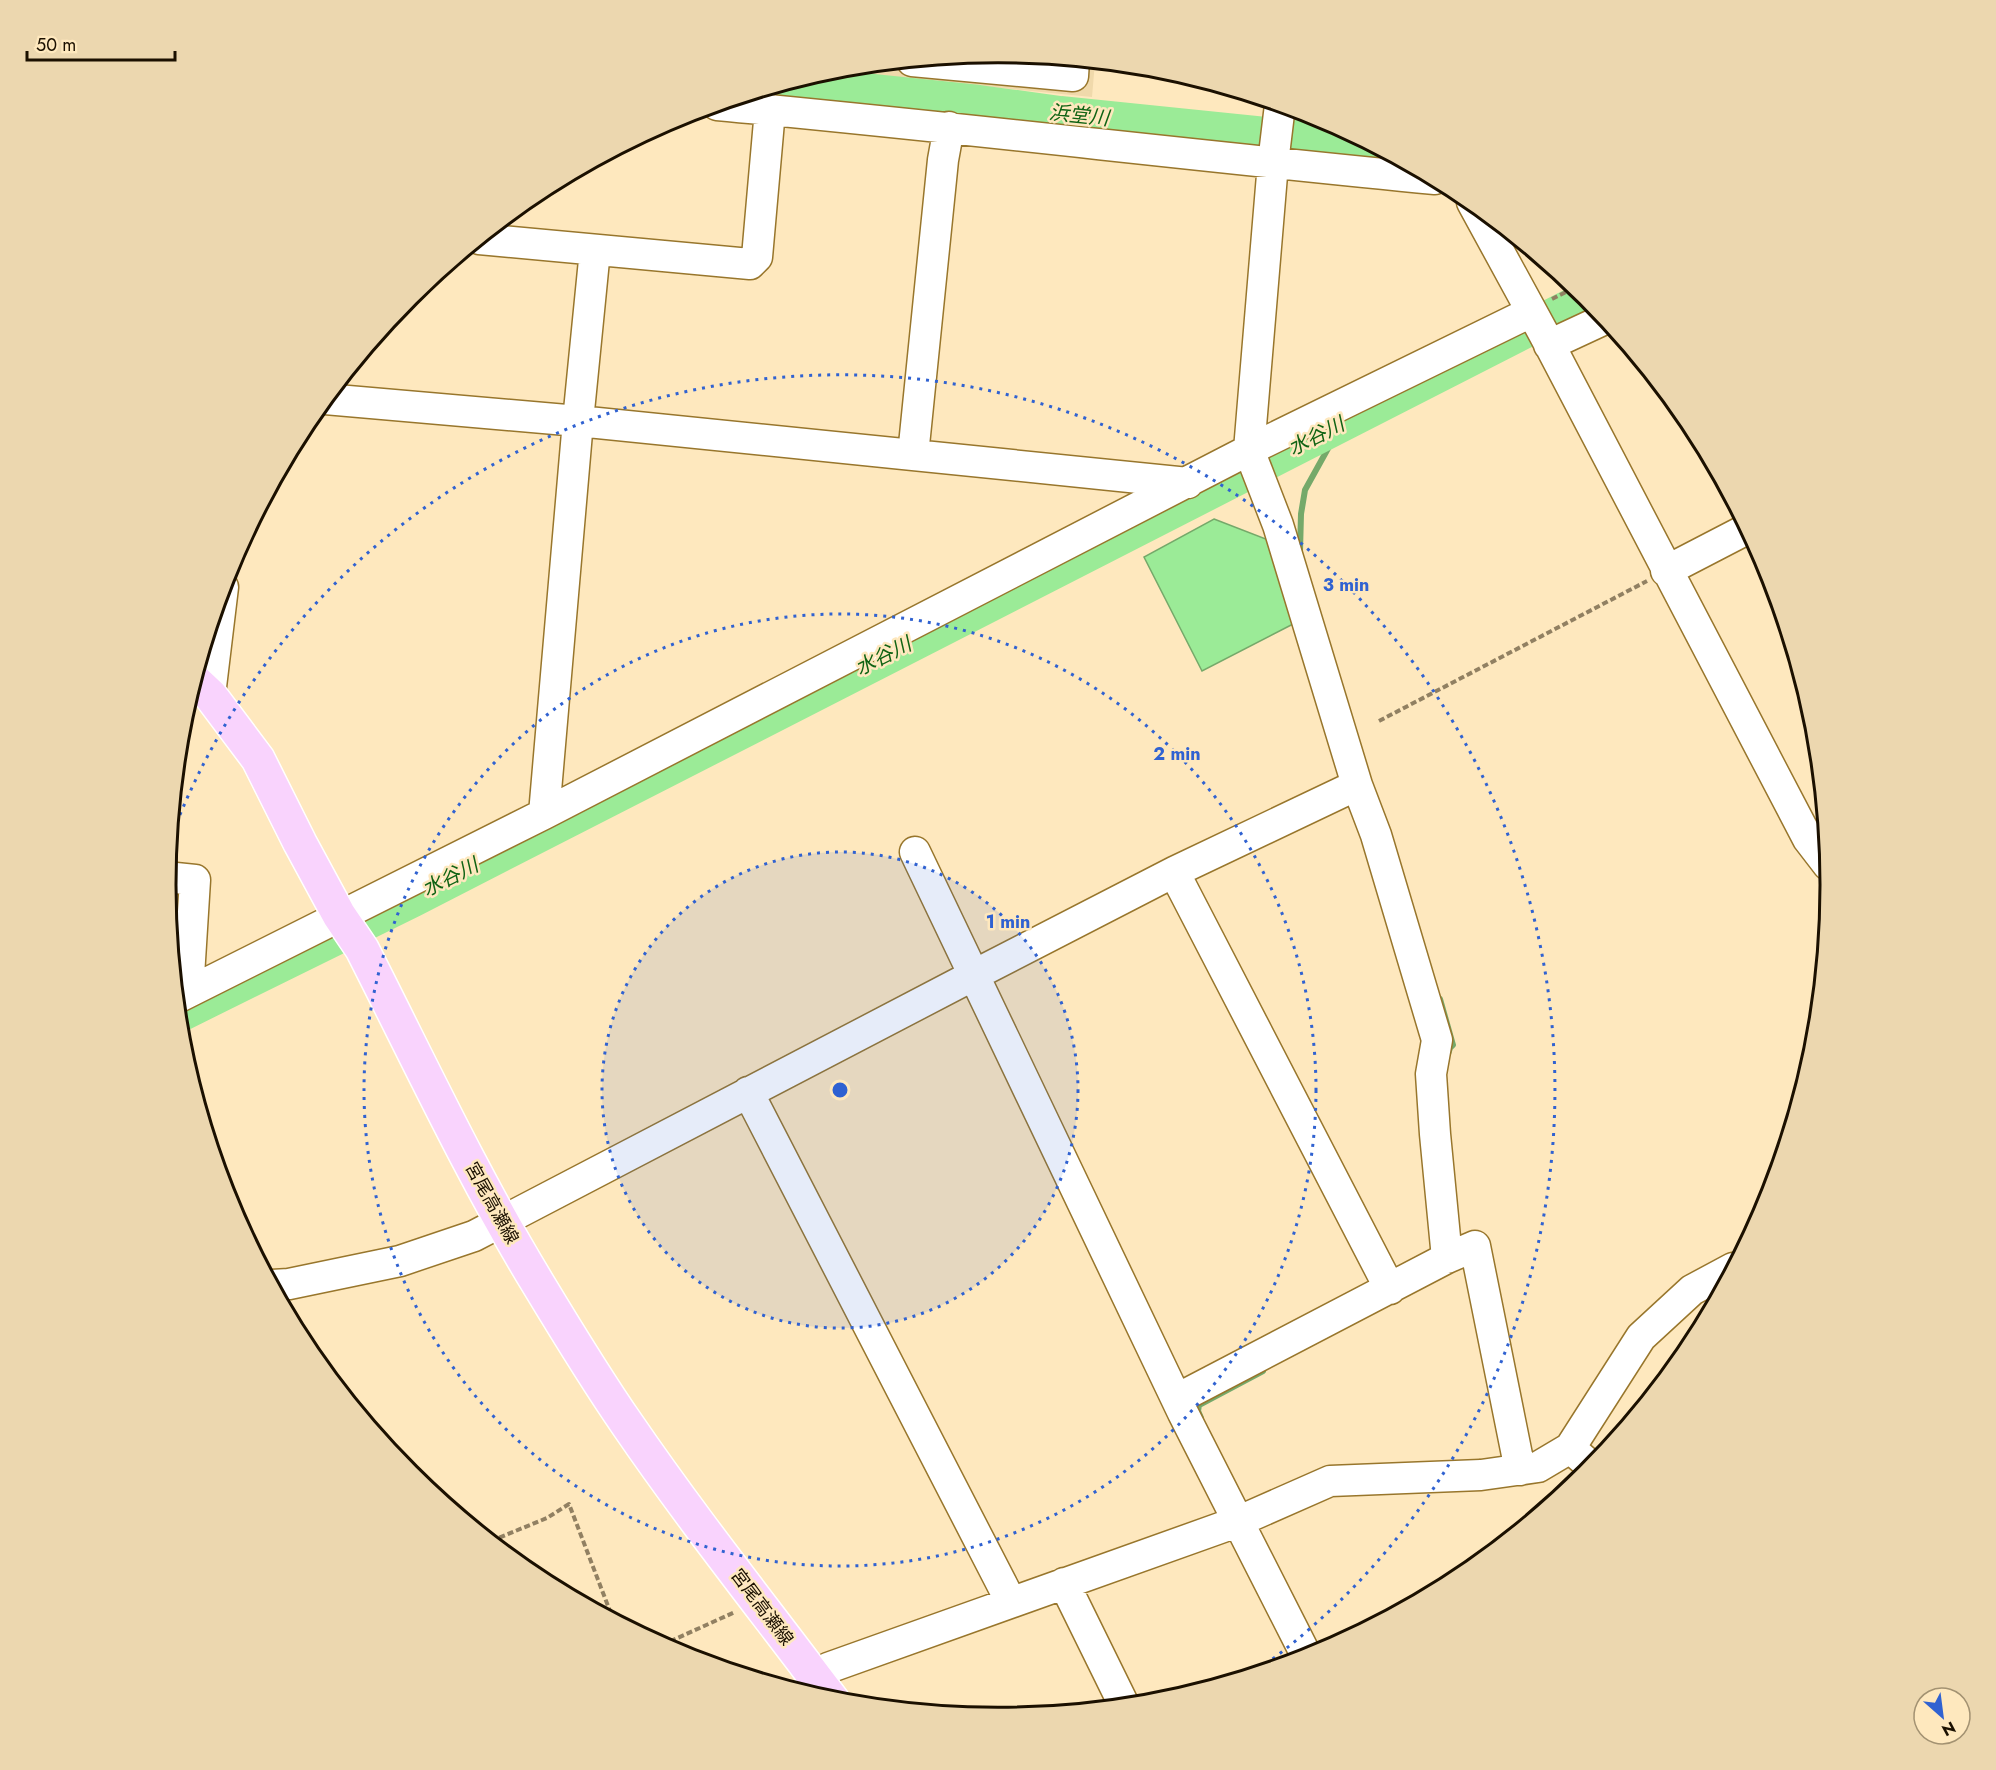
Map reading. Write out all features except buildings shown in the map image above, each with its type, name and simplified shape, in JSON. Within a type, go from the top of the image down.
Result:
[{"type":"main road","name":"宮尾高瀬線","points":[[202,688],[258,759],[300,843],[340,916],[362,949],[487,1197],[542,1291],[626,1423],[823,1688]]},
{"type":"street","points":[[952,65],[1072,76],[1073,67]]},
{"type":"street","points":[[735,107],[1275,158],[1414,176]]},
{"type":"street","points":[[489,240],[750,264],[757,257],[770,110]]},
{"type":"street","points":[[1280,114],[1254,463],[1278,525],[1358,785],[1376,835],[1437,1040],[1431,1074],[1447,1258]]},
{"type":"street","points":[[913,455],[942,172],[949,127]]},
{"type":"street","points":[[1483,222],[1808,839],[1819,853]]},
{"type":"street","points":[[544,814],[595,250]]},
{"type":"street","points":[[183,994],[544,814],[1188,483],[1254,463],[1539,327],[1594,320]]},
{"type":"street","points":[[335,400],[578,421],[1188,483]]},
{"type":"street","points":[[1666,571],[1740,533]]},
{"type":"street","points":[[202,688],[207,661]]},
{"type":"street","points":[[280,1285],[400,1261],[474,1236],[1174,872],[1358,785]]},
{"type":"street","points":[[915,852],[1176,1399],[1302,1648]]},
{"type":"street","points":[[1174,872],[1390,1289]]},
{"type":"street","points":[[176,878],[195,880],[183,989]]},
{"type":"street","points":[[748,1092],[1011,1602]]},
{"type":"street","points":[[1176,1399],[1447,1258],[1475,1246],[1520,1470]]},
{"type":"street","points":[[828,1668],[1237,1522],[1330,1481],[1480,1475],[1538,1467],[1581,1457],[1641,1337],[1692,1290],[1722,1274]]},
{"type":"street","points":[[1064,1582],[1120,1697]]},
{"type":"path","points":[[1379,721],[1666,571]]},
{"type":"path","points":[[499,1538],[547,1518],[569,1504],[610,1609]]},
{"type":"path","points":[[674,1640],[758,1602]]},
{"type":"shaded area","points":[[998,63],[1094,69],[1092,97],[864,75],[944,65]]},
{"type":"shaded area","points":[[1214,519],[1271,541],[1295,623],[1202,671],[1144,557]]},
{"type":"shaded area","points":[[176,889],[189,890],[180,955]]},
{"type":"waterway","name":"浜堂川","points":[[810,85],[1353,144]]},
{"type":"waterway","name":"水谷川","points":[[186,1011],[413,899],[1578,303]]},
{"type":"waterway","points":[[1300,551],[1301,514],[1305,490],[1341,425]]},
{"type":"waterway","points":[[1440,999],[1453,1045],[1448,1054]]},
{"type":"waterway","points":[[1201,1418],[1198,1411],[1199,1405],[1263,1371]]}]
